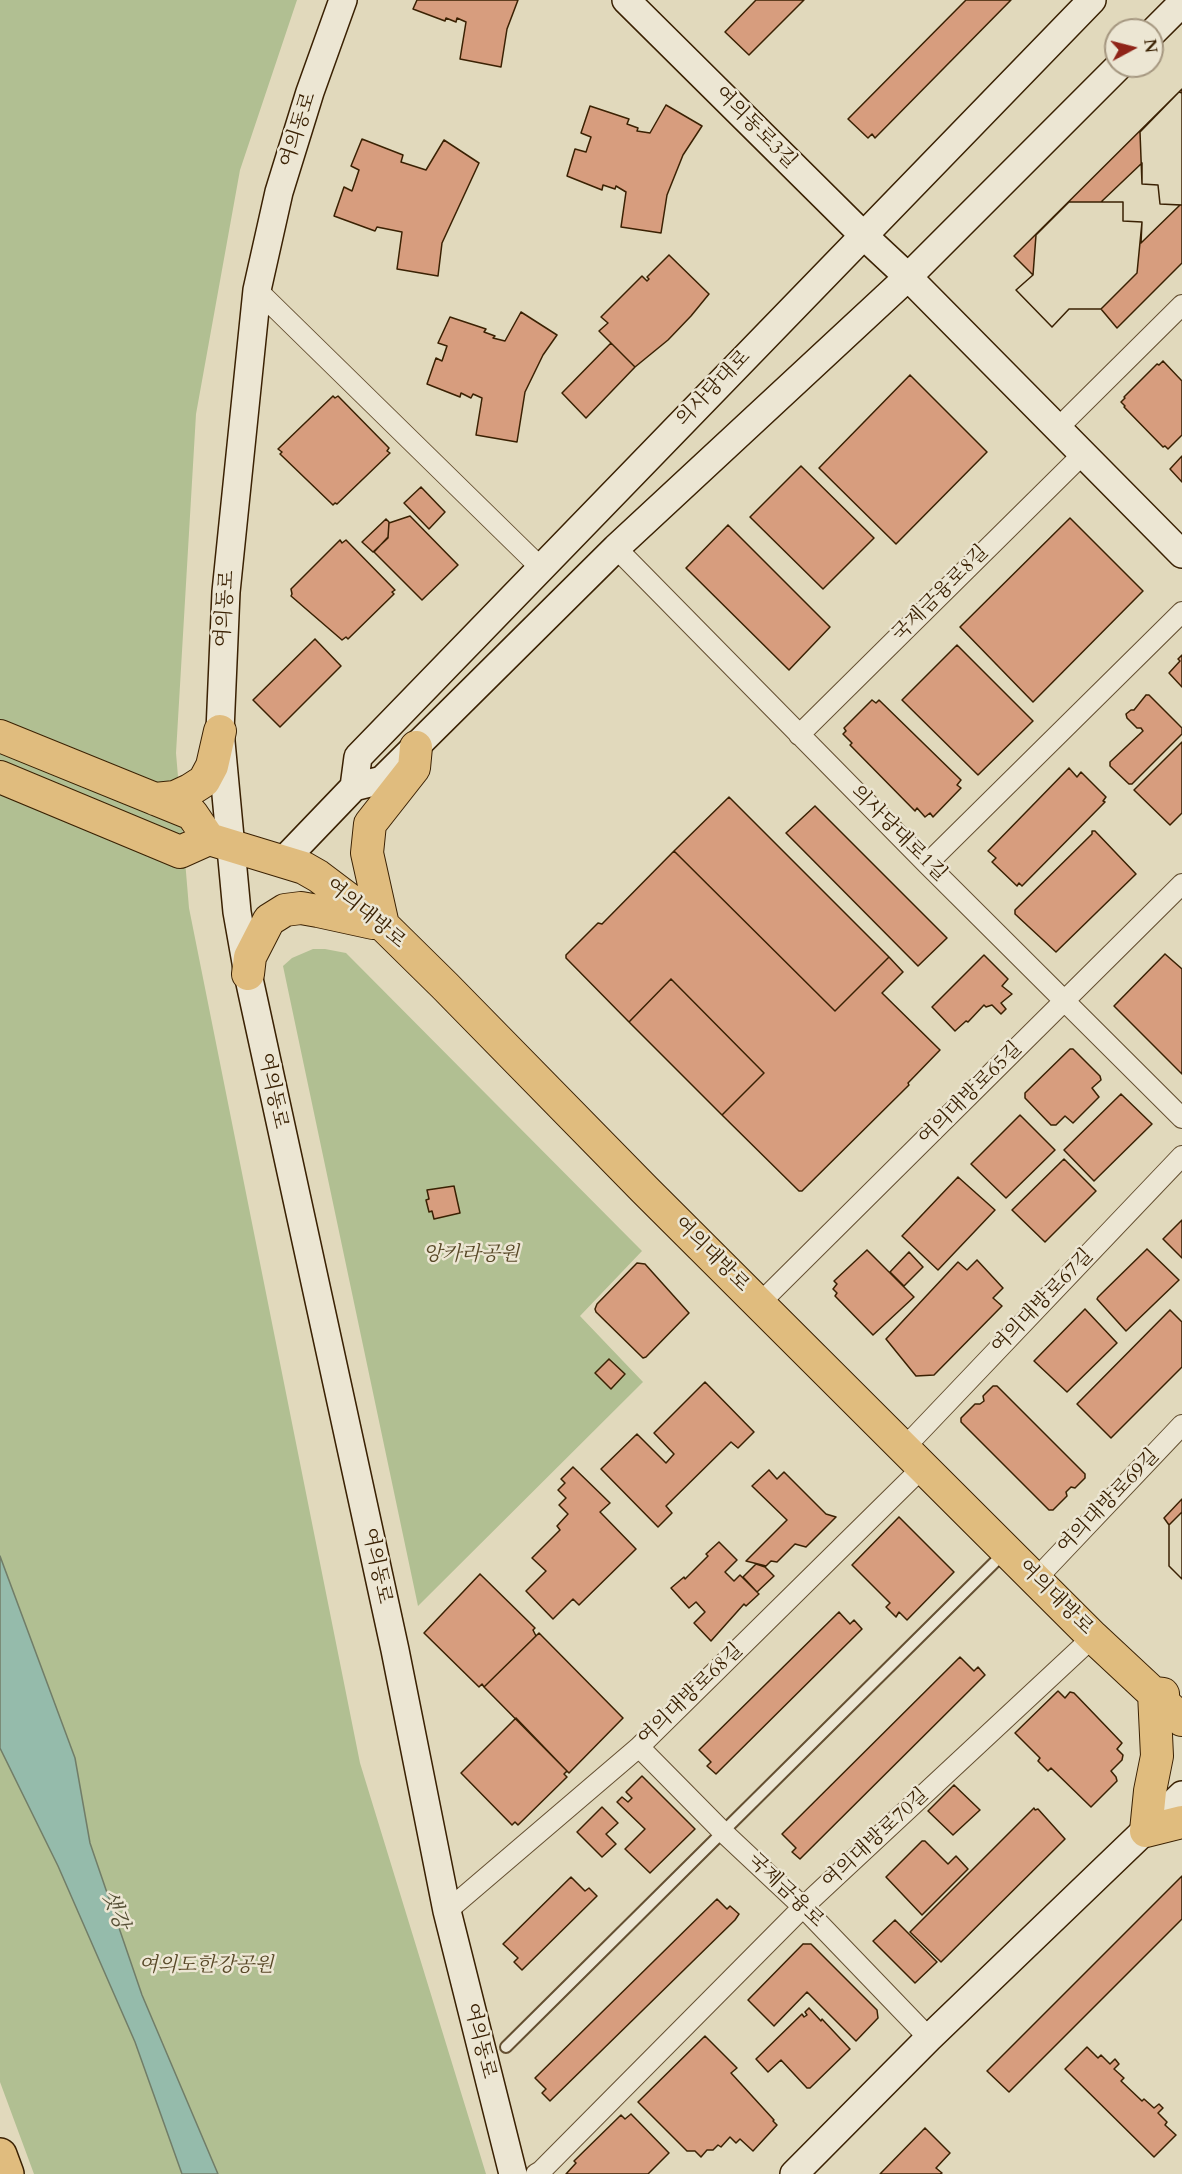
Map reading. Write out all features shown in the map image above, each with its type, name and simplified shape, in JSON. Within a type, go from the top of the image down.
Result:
[{"type":"highway","points":[[0,2155],[7,2174]]},
{"type":"main road","name":"여의동로","points":[[343,0],[310,92],[279,192],[257,290],[226,592],[220,731],[220,842],[395,1650],[447,1911],[513,2174]]},
{"type":"main road","name":"여의동로3길","points":[[626,0],[884,256],[908,277]]},
{"type":"main road","name":"의사당대로","points":[[354,788],[358,757],[1092,0]]},
{"type":"main road","points":[[1164,21],[1182,3]]},
{"type":"main road","points":[[283,861],[354,788],[382,780],[616,548],[908,277],[1107,78]]},
{"type":"main road","points":[[908,277],[1182,554]]},
{"type":"main road","points":[[167,800],[204,781],[212,766],[220,731]]},
{"type":"main road","points":[[0,736],[167,800],[192,814],[220,842]]},
{"type":"main road","points":[[248,974],[250,957],[269,920],[285,910],[301,908],[382,925],[367,853],[370,824],[414,768],[416,747]]},
{"type":"main road","points":[[0,777],[180,852],[220,842]]},
{"type":"main road","name":"여의대방로","points":[[220,842],[304,868],[318,876],[382,925],[1093,1637],[1168,1694],[1182,1720]]},
{"type":"main road","points":[[1146,1831],[1150,1791],[1168,1694]]},
{"type":"main road","points":[[794,2174],[929,2038],[1182,1795]]},
{"type":"main road","points":[[1146,1831],[1182,1822]]},
{"type":"street","points":[[257,290],[540,567]]},
{"type":"street","points":[[1058,428],[1182,305]]},
{"type":"street","name":"국제금융로8길","points":[[799,735],[1084,453]]},
{"type":"street","name":"의사당대로1길","points":[[616,548],[927,864],[1182,1118]]},
{"type":"street","points":[[927,864],[1182,612]]},
{"type":"street","name":"여의대방로65길","points":[[760,1304],[1182,884]]},
{"type":"street","name":"여의대방로67길","points":[[914,1457],[1182,1156]]},
{"type":"street","name":"여의대방로69길","points":[[1036,1579],[1182,1425]]},
{"type":"street","name":"여의대방로68길","points":[[447,1911],[639,1747],[914,1457]]},
{"type":"street","name":"여의대방로70길","points":[[536,2174],[803,1907],[1093,1637]]},
{"type":"street","name":"국제금융로","points":[[639,1747],[723,1832],[803,1907],[929,2038]]},
{"type":"lane","points":[[506,2047],[1007,1550]]},
{"type":"green space","name":"여의도한강공원","points":[[0,0],[297,0],[240,170],[196,414],[176,753],[189,908],[360,1763],[486,2174],[34,2174],[0,2082]]},
{"type":"green space","name":"앙카라공원","points":[[313,949],[346,953],[642,1251],[580,1316],[643,1382],[418,1606],[283,966],[292,958]]},
{"type":"shaded area","points":[[0,1556],[75,1758],[90,1843],[142,1995],[218,2174],[182,2174],[135,2042],[58,1866],[0,1748]]},
{"type":"building","points":[[417,0],[518,0],[507,29],[501,67],[460,59],[466,22],[457,18],[456,22],[446,18],[445,21],[413,9]]},
{"type":"building","points":[[756,0],[804,0],[749,55],[725,32]]},
{"type":"building","points":[[966,0],[1011,0],[875,138],[872,134],[868,138],[848,119]]},
{"type":"building","points":[[1182,89],[1182,263],[1117,328],[1101,309],[1069,309],[1052,327],[1016,290],[1033,275],[1014,256]]},
{"type":"building","points":[[1179,92],[1182,93],[1182,205],[1160,204],[1158,185],[1142,184],[1140,132]]},
{"type":"building","points":[[666,105],[702,126],[683,155],[667,195],[661,233],[621,227],[626,192],[616,186],[615,189],[603,185],[602,190],[567,176],[575,149],[586,152],[591,137],[581,133],[590,106],[629,119],[627,124],[638,128],[637,131],[650,133]]},
{"type":"building","points":[[362,139],[403,155],[401,162],[426,170],[444,140],[479,163],[442,243],[438,276],[397,269],[402,232],[377,227],[375,231],[334,216],[344,187],[352,191],[359,170],[351,166]]},
{"type":"building","points":[[1142,163],[1142,184],[1158,185],[1160,204],[1180,205],[1141,243],[1142,222],[1123,221],[1123,202],[1101,202]]},
{"type":"building","points":[[1069,202],[1123,202],[1123,221],[1142,222],[1137,273],[1101,309],[1069,309],[1052,327],[1016,290],[1033,275],[1036,235]]},
{"type":"building","points":[[669,255],[709,294],[668,340],[635,367],[599,331],[608,323],[601,317],[642,276],[647,281],[649,279],[647,277]]},
{"type":"building","points":[[521,312],[557,335],[543,355],[525,392],[517,442],[476,435],[482,398],[473,394],[471,398],[461,393],[460,397],[427,384],[436,358],[442,361],[447,346],[438,343],[450,317],[486,329],[484,332],[495,336],[493,338],[505,341]]},
{"type":"building","points":[[611,343],[635,367],[586,418],[562,393]]},
{"type":"building","points":[[1163,361],[1182,381],[1182,435],[1168,449],[1163,447],[1121,402],[1157,364]]},
{"type":"building","points":[[910,375],[987,452],[896,544],[819,468]]},
{"type":"building","points":[[333,396],[335,398],[338,396],[389,448],[387,451],[390,453],[337,504],[333,505],[280,454],[282,452],[278,449]]},
{"type":"building","points":[[1182,456],[1182,482],[1170,469]]},
{"type":"building","points":[[801,466],[874,538],[823,589],[750,517]]},
{"type":"building","points":[[421,487],[445,512],[429,529],[404,503]]},
{"type":"building","points":[[410,516],[458,565],[422,600],[374,552],[388,537],[389,523]]},
{"type":"building","points":[[1070,518],[1143,591],[1033,702],[960,627]]},
{"type":"building","points":[[386,519],[389,522],[388,538],[373,552],[362,542]]},
{"type":"building","points":[[728,525],[830,627],[789,670],[686,568]]},
{"type":"building","points":[[340,540],[342,543],[346,540],[395,590],[392,592],[394,594],[348,639],[346,637],[342,640],[291,596],[291,589]]},
{"type":"building","points":[[315,639],[341,666],[280,727],[253,700]]},
{"type":"building","points":[[957,645],[1033,721],[978,775],[902,700]]},
{"type":"building","points":[[1182,655],[1182,687],[1169,673],[1180,661],[1178,659]]},
{"type":"building","points":[[1146,695],[1149,695],[1182,728],[1182,734],[1132,784],[1129,784],[1110,766],[1110,762],[1143,731],[1127,718],[1126,714],[1134,710]]},
{"type":"building","points":[[872,700],[876,703],[879,700],[961,780],[957,785],[961,788],[933,817],[930,813],[925,817],[917,808],[915,811],[850,745],[852,743],[843,734],[846,731],[844,728]]},
{"type":"building","points":[[1182,742],[1182,813],[1170,825],[1134,790]]},
{"type":"building","points":[[1069,768],[1077,777],[1081,772],[1106,797],[1103,801],[1105,802],[1022,886],[1019,883],[1017,886],[992,862],[996,858],[988,851]]},
{"type":"building","points":[[729,797],[889,957],[835,1011],[674,851]]},
{"type":"building","points":[[815,806],[947,938],[918,966],[786,833]]},
{"type":"building","points":[[1092,831],[1095,831],[1136,874],[1056,952],[1015,914],[1015,910],[1092,834]]},
{"type":"building","points":[[674,851],[835,1011],[889,957],[903,972],[882,993],[940,1050],[908,1083],[909,1085],[802,1191],[799,1191],[722,1115],[764,1073],[671,979],[629,1022],[566,958],[566,955],[598,923],[602,924]]},
{"type":"building","points":[[1165,954],[1182,969],[1182,1074],[1114,1006]]},
{"type":"building","points":[[984,955],[1008,979],[1002,986],[1012,994],[1001,1003],[1006,1009],[1001,1014],[992,1005],[986,1007],[984,1005],[968,1022],[966,1021],[955,1031],[932,1007]]},
{"type":"building","points":[[671,979],[764,1073],[722,1115],[629,1022]]},
{"type":"building","points":[[1070,1049],[1073,1049],[1100,1076],[1101,1080],[1092,1088],[1099,1097],[1073,1123],[1065,1116],[1056,1125],[1051,1125],[1025,1098],[1025,1093]]},
{"type":"building","points":[[1121,1094],[1152,1124],[1094,1181],[1064,1150]]},
{"type":"building","points":[[1020,1115],[1055,1150],[1006,1198],[971,1164]]},
{"type":"building","points":[[1064,1159],[1096,1191],[1045,1242],[1012,1210]]},
{"type":"building","points":[[958,1177],[995,1210],[938,1270],[902,1236]]},
{"type":"building","points":[[454,1186],[460,1213],[434,1219],[432,1211],[429,1212],[426,1200],[429,1199],[427,1190]]},
{"type":"building","points":[[1182,1220],[1182,1258],[1163,1239]]},
{"type":"building","points":[[1147,1249],[1179,1280],[1126,1331],[1097,1299]]},
{"type":"building","points":[[867,1250],[914,1297],[873,1335],[835,1296],[837,1293],[833,1289],[837,1284],[834,1281]]},
{"type":"building","points":[[909,1252],[923,1267],[904,1286],[890,1272]]},
{"type":"building","points":[[977,1260],[1003,1288],[993,1298],[1002,1306],[934,1375],[916,1376],[886,1339],[958,1262],[967,1270]]},
{"type":"building","points":[[637,1263],[645,1264],[689,1313],[643,1358],[595,1309],[597,1304]]},
{"type":"building","points":[[1085,1309],[1117,1343],[1067,1392],[1034,1361]]},
{"type":"building","points":[[1170,1310],[1182,1322],[1182,1367],[1111,1438],[1077,1404]]},
{"type":"building","points":[[609,1359],[625,1374],[611,1389],[595,1373]]},
{"type":"building","points":[[705,1382],[754,1432],[738,1448],[731,1442],[666,1506],[672,1513],[658,1527],[601,1469],[637,1434],[666,1463],[674,1454],[654,1433]]},
{"type":"building","points":[[993,1386],[997,1386],[1085,1474],[1085,1478],[1075,1488],[1071,1487],[1066,1492],[1067,1496],[1053,1510],[1049,1510],[961,1422],[961,1418],[975,1404],[984,1401],[983,1396]]},
{"type":"building","points":[[573,1467],[610,1503],[600,1512],[636,1549],[579,1605],[573,1599],[553,1619],[526,1591],[546,1571],[532,1558],[560,1530],[557,1526],[568,1514],[559,1505],[566,1498],[558,1490],[565,1483],[561,1479]]},
{"type":"building","points":[[769,1470],[777,1479],[784,1472],[826,1514],[836,1517],[806,1547],[795,1544],[777,1562],[771,1561],[766,1566],[746,1561],[787,1520],[752,1486]]},
{"type":"building","points":[[1182,1499],[1182,1579],[1169,1566],[1169,1525],[1164,1518]]},
{"type":"building","points":[[1182,1512],[1182,1579],[1169,1566],[1169,1525]]},
{"type":"building","points":[[899,1517],[954,1572],[907,1620],[899,1612],[896,1617],[886,1607],[890,1603],[852,1565]]},
{"type":"building","points":[[719,1542],[737,1560],[725,1572],[734,1581],[740,1575],[759,1594],[746,1606],[744,1604],[711,1641],[694,1623],[705,1612],[696,1602],[689,1608],[671,1588],[684,1577],[685,1579]]},
{"type":"building","points":[[756,1564],[765,1567],[774,1576],[757,1592],[743,1577]]},
{"type":"building","points":[[480,1574],[535,1628],[533,1630],[536,1636],[484,1687],[482,1684],[479,1687],[424,1633]]},
{"type":"building","points":[[839,1612],[850,1624],[854,1620],[862,1629],[716,1774],[707,1766],[711,1762],[699,1750]]},
{"type":"building","points":[[539,1633],[623,1718],[569,1773],[484,1687]]},
{"type":"building","points":[[960,1657],[974,1671],[978,1667],[985,1675],[800,1859],[792,1852],[796,1848],[782,1834]]},
{"type":"building","points":[[1058,1691],[1065,1698],[1070,1692],[1074,1693],[1122,1743],[1117,1749],[1123,1755],[1122,1760],[1111,1771],[1117,1781],[1091,1807],[1051,1768],[1048,1771],[1038,1761],[1040,1758],[1015,1733]]},
{"type":"building","points":[[516,1718],[567,1771],[564,1774],[567,1777],[518,1825],[515,1822],[512,1825],[461,1773]]},
{"type":"building","points":[[642,1776],[695,1829],[650,1873],[625,1849],[645,1829],[617,1802],[622,1797],[628,1802],[632,1798],[626,1792]]},
{"type":"building","points":[[954,1785],[980,1810],[953,1835],[928,1811]]},
{"type":"building","points":[[602,1807],[618,1823],[606,1834],[616,1844],[602,1857],[577,1832]]},
{"type":"building","points":[[1034,1808],[1038,1809],[1065,1839],[941,1962],[910,1932]]},
{"type":"building","points":[[922,1841],[925,1841],[948,1864],[956,1856],[968,1869],[922,1915],[886,1877]]},
{"type":"building","points":[[1182,1876],[1182,1919],[1009,2092],[987,2071]]},
{"type":"building","points":[[571,1877],[585,1891],[589,1888],[597,1896],[522,1970],[514,1962],[518,1958],[503,1944]]},
{"type":"building","points":[[717,1899],[727,1909],[730,1906],[739,1914],[735,1920],[550,2101],[542,2093],[546,2089],[535,2078]]},
{"type":"building","points":[[895,1920],[937,1962],[915,1983],[873,1941]]},
{"type":"building","points":[[803,1944],[811,1944],[877,2010],[878,2018],[856,2041],[807,1992],[774,2026],[748,2000]]},
{"type":"building","points":[[809,2008],[850,2049],[810,2088],[807,2088],[781,2060],[768,2072],[756,2059],[802,2014],[804,2017],[807,2015],[805,2012]]},
{"type":"building","points":[[705,2036],[737,2068],[731,2073],[777,2125],[753,2151],[740,2139],[736,2143],[730,2137],[721,2147],[718,2145],[713,2150],[707,2150],[701,2157],[695,2151],[687,2151],[638,2102]]},
{"type":"building","points":[[1087,2047],[1098,2058],[1101,2055],[1110,2064],[1115,2059],[1119,2064],[1114,2069],[1124,2078],[1121,2081],[1142,2101],[1144,2099],[1154,2108],[1159,2104],[1163,2108],[1158,2113],[1167,2122],[1165,2125],[1176,2135],[1154,2157],[1065,2069]]},
{"type":"building","points":[[631,2114],[669,2153],[648,2174],[566,2174],[576,2163],[574,2161],[621,2115],[625,2119]]},
{"type":"building","points":[[925,2128],[950,2153],[936,2168],[942,2173],[880,2174]]},
{"type":"water label","name":"샛강","points":[[114,1910]]}]
